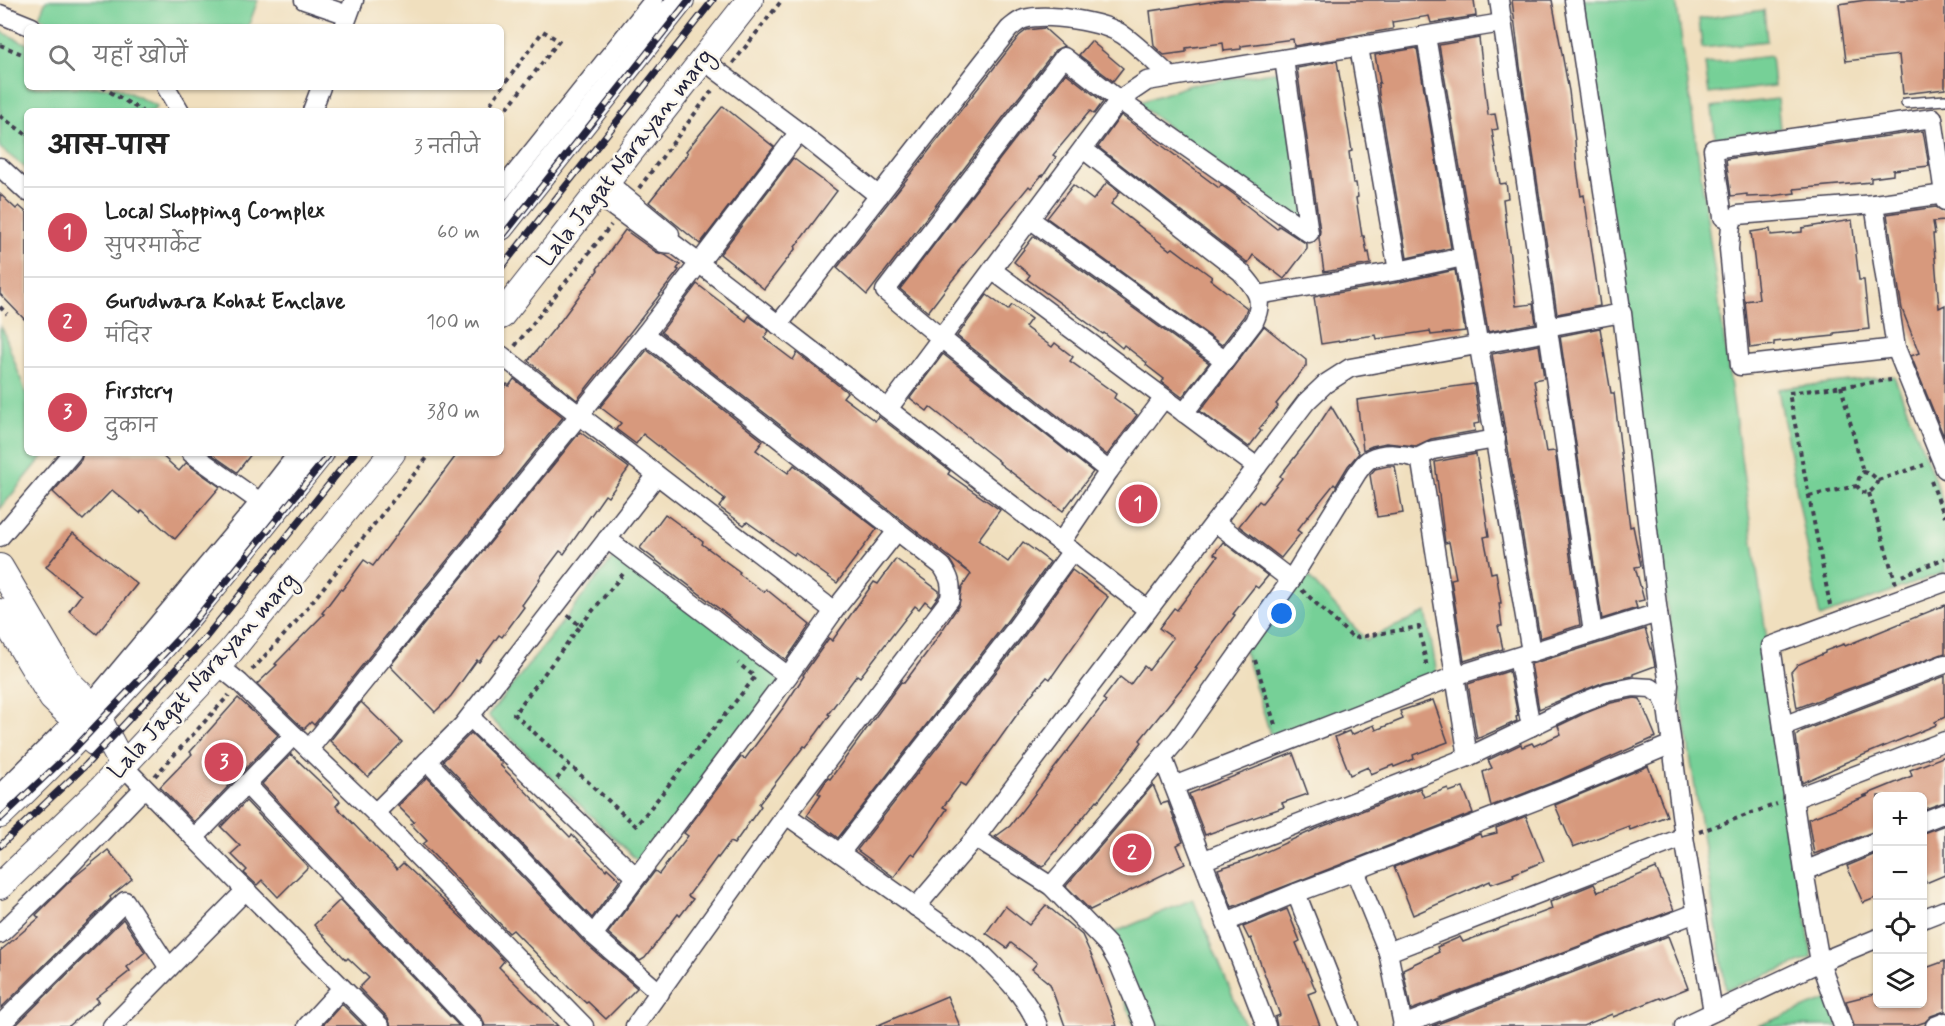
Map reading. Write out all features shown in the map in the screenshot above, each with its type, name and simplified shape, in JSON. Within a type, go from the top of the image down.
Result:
[{"type":"main road","points":[[505,205],[681,0]]},
{"type":"main road","name":"Lala Jagat Narayan marg","points":[[504,312],[750,0]]},
{"type":"main road","name":"Lala Jagat Narayan marg","points":[[0,815],[87,718],[197,607],[266,508],[318,456]]},
{"type":"main road","name":"Lala Jagat Narayan marg","points":[[0,886],[123,766],[218,665],[390,456]]},
{"type":"main road","points":[[0,567],[87,718],[123,766]]},
{"type":"main road","points":[[0,612],[52,698],[87,718]]},
{"type":"street","points":[[304,0],[349,14]]},
{"type":"street","points":[[505,205],[654,0]]},
{"type":"street","points":[[1499,0],[1593,633]]},
{"type":"street","points":[[1574,0],[1620,302]]},
{"type":"street","points":[[0,14],[25,24]]},
{"type":"street","points":[[777,325],[1009,28],[1021,20],[1041,17],[1104,25],[1122,34],[1171,77]]},
{"type":"street","points":[[888,409],[1119,100],[1147,81],[1502,23]]},
{"type":"street","points":[[1426,36],[1496,439],[1525,655],[1531,727]]},
{"type":"street","points":[[1359,47],[1398,271]]},
{"type":"street","points":[[1109,471],[885,291],[1064,57],[1119,100],[1309,233],[1284,59]]},
{"type":"street","points":[[703,60],[879,196]]},
{"type":"street","points":[[168,90],[178,108]]},
{"type":"street","points":[[313,108],[320,90]]},
{"type":"street","points":[[1723,217],[1713,149],[1933,118],[1945,196],[1738,215],[1733,219],[1731,225],[1729,249],[1740,366],[1896,348]]},
{"type":"street","points":[[309,749],[645,334],[799,132]]},
{"type":"street","points":[[1083,149],[1240,272],[1258,295],[1260,309],[1254,321],[1184,413]]},
{"type":"street","points":[[0,166],[24,189]]},
{"type":"street","points":[[602,189],[626,206],[663,243],[674,244],[698,262],[1148,610]]},
{"type":"street","points":[[1874,204],[1896,348],[1937,472]]},
{"type":"street","points":[[1030,219],[1224,360]]},
{"type":"street","points":[[1258,295],[1398,271],[1463,257]]},
{"type":"street","points":[[992,270],[1257,467]]},
{"type":"street","points":[[916,907],[975,838],[1306,402],[1325,384],[1350,368],[1480,345],[1622,313],[1658,613],[1669,685],[1667,710]]},
{"type":"street","points":[[635,1026],[786,814],[950,598],[951,580],[942,566],[645,334]]},
{"type":"street","points":[[504,358],[834,611]]},
{"type":"street","points":[[840,853],[1013,632],[1066,547],[1109,471],[1164,398]]},
{"type":"street","points":[[1051,886],[1178,739],[1291,580],[1364,463],[1371,458],[1392,454],[1417,458],[1433,450],[1496,439]]},
{"type":"street","points":[[0,537],[69,456]]},
{"type":"street","points":[[195,456],[266,508],[296,456]]},
{"type":"street","points":[[1417,458],[1420,462],[1468,757]]},
{"type":"street","points":[[375,813],[470,717],[657,475]]},
{"type":"street","points":[[1215,522],[1291,580]]},
{"type":"street","points":[[593,934],[788,676],[834,611],[897,531]]},
{"type":"street","points":[[607,539],[788,676]]},
{"type":"street","points":[[1843,1026],[1820,962],[1804,871],[1771,646],[1945,582]]},
{"type":"street","points":[[1174,786],[1455,676],[1658,613]]},
{"type":"street","points":[[1783,726],[1945,664]]},
{"type":"street","points":[[218,665],[240,683],[375,813],[584,1026]]},
{"type":"street","points":[[1202,861],[1468,757],[1608,692],[1635,687],[1651,688],[1662,696],[1667,710],[1684,837],[1713,1012]]},
{"type":"street","points":[[470,717],[636,878]]},
{"type":"street","points":[[0,794],[87,718]]},
{"type":"street","points":[[194,838],[294,735]]},
{"type":"street","points":[[1793,799],[1945,741]]},
{"type":"street","points":[[1226,922],[1563,790],[1672,744]]},
{"type":"street","points":[[1162,758],[1266,1026]]},
{"type":"street","points":[[427,761],[593,934],[660,993]]},
{"type":"street","points":[[123,766],[380,1026]]},
{"type":"street","points":[[246,784],[474,1026]]},
{"type":"street","points":[[0,934],[58,878],[144,788]]},
{"type":"street","points":[[1927,820],[1945,813]]},
{"type":"street","points":[[786,814],[980,951],[1006,977],[1035,1016],[1038,1026]]},
{"type":"street","points":[[1388,952],[1684,837]]},
{"type":"street","points":[[975,838],[1051,886],[1107,945],[1119,964],[1145,1026]]},
{"type":"street","points":[[1804,871],[1873,842]]},
{"type":"street","points":[[1351,872],[1355,871],[1388,952],[1402,1026],[1696,913]]},
{"type":"street","points":[[112,1026],[246,890]]},
{"type":"street","points":[[1296,893],[1349,1026]]},
{"type":"street","points":[[0,1025],[125,901],[169,968]]},
{"type":"street","points":[[1927,917],[1945,910]]},
{"type":"street","points":[[1684,1026],[1820,962],[1873,940]]},
{"type":"street","points":[[307,1026],[342,988]]},
{"type":"street","points":[[1935,1026],[1945,1024]]},
{"type":"lane","points":[[1906,103],[1945,100]]},
{"type":"path","points":[[504,356],[626,206],[782,0]]},
{"type":"path","points":[[504,85],[543,31],[559,41],[504,112]]},
{"type":"path","points":[[0,45],[24,55]]},
{"type":"path","points":[[107,90],[137,108]]},
{"type":"path","points":[[487,108],[500,90]]},
{"type":"path","points":[[0,116],[24,133]]},
{"type":"path","points":[[0,307],[7,314]]},
{"type":"path","points":[[1830,606],[1789,393],[1893,380]]},
{"type":"path","points":[[1841,386],[1863,472],[1857,486]]},
{"type":"path","points":[[1869,494],[1878,480],[1925,465],[1921,454]]},
{"type":"path","points":[[144,788],[296,623],[429,456]]},
{"type":"path","points":[[1863,472],[1871,474],[1878,480]]},
{"type":"path","points":[[1937,472],[1945,517]]},
{"type":"path","points":[[1809,496],[1857,486]]},
{"type":"path","points":[[1857,486],[1862,492],[1869,494]]},
{"type":"path","points":[[1869,494],[1901,599]]},
{"type":"path","points":[[631,580],[622,573],[514,714],[636,826],[755,677],[737,663]]},
{"type":"path","points":[[1291,580],[1353,638],[1419,627],[1428,674]]},
{"type":"path","points":[[556,605],[580,626]]},
{"type":"path","points":[[1249,640],[1276,729]]},
{"type":"path","points":[[1684,837],[1793,799]]},
{"type":"green space","points":[[46,0],[258,0],[249,24],[54,24],[39,17]]},
{"type":"green space","points":[[1574,0],[1676,0],[1812,958],[1726,990]]},
{"type":"green space","points":[[1764,10],[1767,41],[1702,48],[1699,19]]},
{"type":"green space","points":[[0,31],[24,43],[24,90],[123,90],[157,106],[155,108],[24,108],[24,167],[0,148]]},
{"type":"green space","points":[[1771,56],[1774,86],[1709,94],[1705,64]]},
{"type":"green space","points":[[1286,70],[1309,233],[1137,103],[1190,85]]},
{"type":"green space","points":[[1777,99],[1780,129],[1715,138],[1712,107]]},
{"type":"green space","points":[[0,326],[24,388],[24,456],[44,456],[0,509]]},
{"type":"green space","points":[[1894,376],[1945,506],[1945,572],[1820,617],[1778,389]]},
{"type":"green space","points":[[624,544],[791,672],[644,867],[488,716]]},
{"type":"green space","points":[[1304,572],[1366,640],[1426,612],[1439,685],[1274,746],[1244,650]]},
{"type":"green space","points":[[1193,899],[1245,1026],[1135,1026],[1099,939]]},
{"type":"green space","points":[[1831,998],[1839,1026],[1757,1026]]},
{"type":"building","points":[[1223,0],[1474,0],[1476,16],[1431,23],[1429,16],[1392,22],[1393,29],[1294,46],[1293,39],[1241,46],[1241,49],[1224,51],[1223,43],[1186,48],[1186,52],[1164,55],[1154,46],[1150,11]]},
{"type":"building","points":[[1512,0],[1552,0],[1569,91],[1581,196],[1584,195],[1600,306],[1557,314]]},
{"type":"building","points":[[1866,0],[1945,0],[1945,89],[1903,94],[1899,55],[1846,61],[1839,4]]},
{"type":"building","points":[[1044,28],[1064,46],[1055,50],[867,295],[837,268],[1019,36],[1027,30]]},
{"type":"building","points":[[1479,38],[1488,115],[1495,114],[1498,129],[1492,130],[1500,184],[1506,183],[1508,198],[1503,199],[1516,306],[1533,304],[1536,323],[1488,332],[1439,45]]},
{"type":"building","points":[[1091,41],[1123,68],[1113,81],[1079,55]]},
{"type":"building","points":[[1417,48],[1451,248],[1407,258],[1379,95],[1378,83],[1380,83],[1375,55]]},
{"type":"building","points":[[1337,61],[1352,151],[1349,152],[1353,183],[1356,183],[1362,236],[1364,236],[1371,264],[1324,272],[1297,68]]},
{"type":"building","points":[[1066,73],[1103,102],[1094,114],[1090,111],[1053,155],[1056,157],[1043,176],[1031,188],[1029,186],[928,312],[900,289]]},
{"type":"building","points":[[723,106],[774,147],[700,244],[649,202],[688,153],[686,151]]},
{"type":"building","points":[[1121,115],[1219,188],[1221,185],[1239,198],[1277,229],[1279,226],[1307,244],[1307,249],[1284,279],[1253,255],[1248,263],[1098,147]]},
{"type":"building","points":[[1923,131],[1929,166],[1893,170],[1893,175],[1871,178],[1871,182],[1794,189],[1795,193],[1771,196],[1747,197],[1747,194],[1731,196],[1726,159]]},
{"type":"building","points":[[793,158],[837,191],[764,289],[720,254]]},
{"type":"building","points":[[1107,182],[1120,192],[1111,204],[1170,250],[1173,248],[1212,277],[1210,279],[1247,308],[1244,316],[1222,345],[1047,218],[1073,185],[1093,200]]},
{"type":"building","points":[[0,194],[16,209],[19,206],[24,210],[24,319],[0,294]]},
{"type":"building","points":[[1936,207],[1945,212],[1945,221],[1933,222],[1939,308],[1945,305],[1944,437],[1911,356],[1919,353],[1902,309],[1887,214]]},
{"type":"building","points":[[1852,220],[1859,280],[1864,280],[1869,329],[1834,333],[1834,336],[1774,342],[1774,345],[1750,348],[1745,301],[1759,299],[1751,232],[1770,229],[1771,235],[1802,232],[1802,228]]},
{"type":"building","points":[[625,230],[656,252],[680,265],[677,269],[679,270],[577,400],[528,361],[562,319]]},
{"type":"building","points":[[1034,236],[1209,363],[1182,397],[1162,382],[1164,379],[1124,345],[1122,348],[1027,279],[1030,275],[1014,262]]},
{"type":"building","points":[[1455,270],[1465,331],[1431,335],[1430,331],[1377,339],[1376,335],[1321,344],[1314,297]]},
{"type":"building","points":[[697,284],[746,321],[749,316],[769,331],[764,338],[793,360],[797,353],[847,392],[843,397],[875,421],[878,416],[950,471],[948,474],[1000,510],[978,540],[1008,562],[1023,542],[1050,562],[1004,625],[838,838],[807,815],[821,795],[818,793],[901,682],[904,683],[931,647],[959,605],[962,587],[971,574],[661,332]]},
{"type":"building","points":[[987,295],[1008,310],[1012,305],[1031,319],[1025,327],[1052,347],[1055,343],[1073,357],[1070,361],[1116,394],[1114,398],[1137,415],[1107,455],[957,336]]},
{"type":"building","points":[[1264,326],[1306,360],[1306,366],[1276,404],[1278,406],[1259,429],[1261,431],[1249,447],[1200,411]]},
{"type":"building","points":[[1600,328],[1611,393],[1614,393],[1630,527],[1633,526],[1641,566],[1635,567],[1644,600],[1635,602],[1637,608],[1602,619],[1560,336]]},
{"type":"building","points":[[1539,345],[1544,378],[1534,380],[1546,452],[1555,451],[1580,625],[1540,638],[1492,354]]},
{"type":"building","points":[[647,350],[763,441],[756,450],[788,473],[794,465],[877,529],[837,583],[747,522],[744,525],[719,507],[725,499],[643,434],[636,444],[616,429],[621,423],[600,407]]},
{"type":"building","points":[[943,354],[1093,472],[1063,511],[930,407],[927,411],[910,398]]},
{"type":"building","points":[[514,379],[563,417],[314,725],[311,722],[304,729],[257,684],[324,614],[322,613],[364,560],[373,566],[456,456],[504,456],[504,388],[507,384],[509,386]]},
{"type":"building","points":[[1474,384],[1480,423],[1474,424],[1475,431],[1431,439],[1416,446],[1386,443],[1363,450],[1357,400]]},
{"type":"building","points":[[1331,406],[1359,453],[1336,486],[1334,484],[1297,530],[1301,533],[1281,558],[1239,526],[1282,478],[1280,476]]},
{"type":"building","points":[[580,432],[629,468],[608,497],[605,495],[564,554],[560,551],[502,637],[499,635],[479,662],[477,660],[451,696],[435,712],[390,666]]},
{"type":"building","points":[[1476,454],[1489,536],[1484,537],[1491,573],[1496,572],[1501,603],[1499,603],[1502,626],[1498,626],[1503,649],[1464,661],[1451,579],[1456,578],[1449,542],[1445,543],[1435,462]]},
{"type":"building","points":[[82,456],[162,456],[179,471],[186,463],[220,487],[175,539],[142,510],[140,513],[112,490],[83,520],[53,492]]},
{"type":"building","points":[[214,456],[250,456],[237,472]]},
{"type":"building","points":[[1395,466],[1403,513],[1377,517],[1370,475],[1375,469]]},
{"type":"building","points":[[665,514],[740,572],[739,574],[764,592],[766,589],[810,625],[786,660],[640,548]]},
{"type":"building","points":[[73,533],[137,584],[97,634],[69,611],[81,595],[46,567]]},
{"type":"building","points":[[1223,542],[1268,576],[1258,588],[1255,586],[1233,614],[1235,615],[1195,668],[1197,669],[1140,740],[1142,742],[1098,801],[1042,867],[995,837],[1010,826],[1106,701],[1103,699],[1120,677],[1130,685],[1144,666],[1149,670],[1173,638],[1159,628],[1174,608],[1177,610],[1218,556],[1214,554]]},
{"type":"building","points":[[896,559],[939,591],[939,595],[931,606],[925,601],[919,609],[915,606],[860,677],[857,675],[817,733],[806,747],[804,746],[759,804],[761,806],[734,844],[730,842],[688,896],[693,899],[680,916],[678,914],[645,958],[640,961],[608,933],[655,871],[659,874],[688,836],[684,833],[741,757],[745,759],[783,708],[829,638],[832,641],[874,582],[878,584]]},
{"type":"building","points":[[1072,570],[1108,597],[1050,679],[1047,677],[1031,695],[966,786],[961,783],[943,807],[947,809],[930,835],[915,855],[912,853],[894,877],[857,850],[1022,639]]},
{"type":"building","points":[[1945,605],[1945,653],[1797,708],[1791,672],[1797,665],[1825,651],[1844,644],[1845,646]]},
{"type":"building","points":[[1645,629],[1655,666],[1633,674],[1633,676],[1604,682],[1539,709],[1531,664]]},
{"type":"building","points":[[1509,671],[1517,721],[1477,739],[1468,684]]},
{"type":"building","points":[[1945,676],[1945,717],[1935,722],[1936,725],[1802,783],[1796,736],[1802,731]]},
{"type":"building","points":[[238,698],[278,735],[194,822],[160,787],[192,754],[190,752]]},
{"type":"building","points":[[1640,699],[1656,737],[1559,780],[1491,806],[1483,772],[1492,768],[1488,760],[1521,744],[1522,747],[1532,743],[1534,746],[1561,734],[1558,726],[1583,714],[1611,703]]},
{"type":"building","points":[[1433,700],[1448,742],[1413,755],[1414,759],[1394,767],[1393,765],[1371,774],[1368,767],[1350,775],[1335,737],[1349,731],[1351,735],[1374,725],[1376,730],[1403,719],[1400,711]]},
{"type":"building","points":[[361,702],[402,742],[368,777],[330,741]]},
{"type":"building","points":[[471,733],[570,837],[572,835],[606,870],[607,868],[620,880],[592,918],[443,761]]},
{"type":"building","points":[[1293,753],[1308,794],[1282,803],[1284,807],[1205,835],[1189,794]]},
{"type":"building","points":[[291,754],[340,801],[336,806],[397,869],[403,863],[465,921],[504,961],[499,967],[558,1026],[485,1026],[482,1018],[262,784]]},
{"type":"building","points":[[1945,756],[1945,802],[1927,808],[1927,792],[1873,792],[1873,832],[1814,854],[1808,819],[1868,796],[1863,796],[1912,776],[1910,770]]},
{"type":"building","points":[[1648,766],[1667,816],[1630,830],[1629,826],[1573,847],[1555,805]]},
{"type":"building","points":[[427,777],[585,943],[637,988],[606,1019],[570,988],[513,930],[509,933],[423,844],[427,841],[411,824],[414,822],[398,806]]},
{"type":"building","points":[[1153,785],[1161,804],[1168,802],[1183,842],[1177,845],[1185,864],[1090,910],[1066,886]]},
{"type":"building","points":[[1463,787],[1473,813],[1232,907],[1218,869],[1252,858],[1316,829],[1420,788],[1424,797],[1448,788],[1449,792]]},
{"type":"building","points":[[246,801],[308,867],[278,897],[262,880],[257,885],[244,873],[247,870],[231,854],[240,846],[221,827]]},
{"type":"building","points":[[1526,816],[1544,861],[1513,874],[1514,876],[1491,884],[1490,881],[1413,915],[1394,867],[1480,834],[1481,837],[1497,833],[1496,828]]},
{"type":"building","points":[[1945,825],[1945,875],[1927,883],[1927,846],[1927,832]]},
{"type":"building","points":[[108,850],[132,879],[110,897],[111,899],[1,1008],[0,951],[39,918],[36,915],[74,877]]},
{"type":"building","points":[[1873,855],[1873,899],[1863,903],[1847,866]]},
{"type":"building","points":[[1656,868],[1674,910],[1411,1010],[1403,969],[1439,952],[1437,947],[1460,937],[1463,942],[1552,909],[1550,902],[1594,884],[1598,892]]},
{"type":"building","points":[[340,900],[459,1026],[391,1026],[388,1018],[359,988],[369,978],[348,958],[346,960],[314,925]]},
{"type":"building","points":[[1046,905],[1082,935],[1117,1026],[1065,1026],[1050,984],[1032,969],[1037,963],[1011,943],[1007,948],[986,933],[1005,906],[1029,925]]},
{"type":"building","points":[[1287,909],[1300,941],[1296,943],[1316,991],[1308,994],[1320,1026],[1277,1026],[1275,1017],[1280,1015],[1251,938],[1249,939],[1243,927]]},
{"type":"building","points":[[123,919],[145,952],[127,967],[130,971],[96,998],[99,1001],[69,1026],[15,1026]]},
{"type":"building","points":[[1668,936],[1688,988],[1661,999],[1613,1017],[1612,1014],[1583,1026],[1432,1026]]},
{"type":"building","points":[[1945,961],[1945,1011],[1913,1026],[1854,1026],[1846,1001],[1873,994],[1873,1008],[1927,1008],[1927,968]]},
{"type":"building","points":[[947,996],[960,1026],[876,1026]]},
{"type":"building","points":[[342,1004],[364,1026],[322,1026]]},
{"type":"railway","points":[[504,234],[689,0]]},
{"type":"railway","points":[[504,264],[713,0]]},
{"type":"railway","points":[[0,819],[72,751],[191,625],[328,456]]},
{"type":"railway","points":[[0,846],[86,765],[206,637],[352,456]]},
{"type":"place","name":"Local Shopping Complex","points":[[1138,504]]},
{"type":"place","name":"Firstcry","points":[[224,762]]},
{"type":"place","name":"Gurudwara Kohat Enclave","points":[[1132,853]]}]
